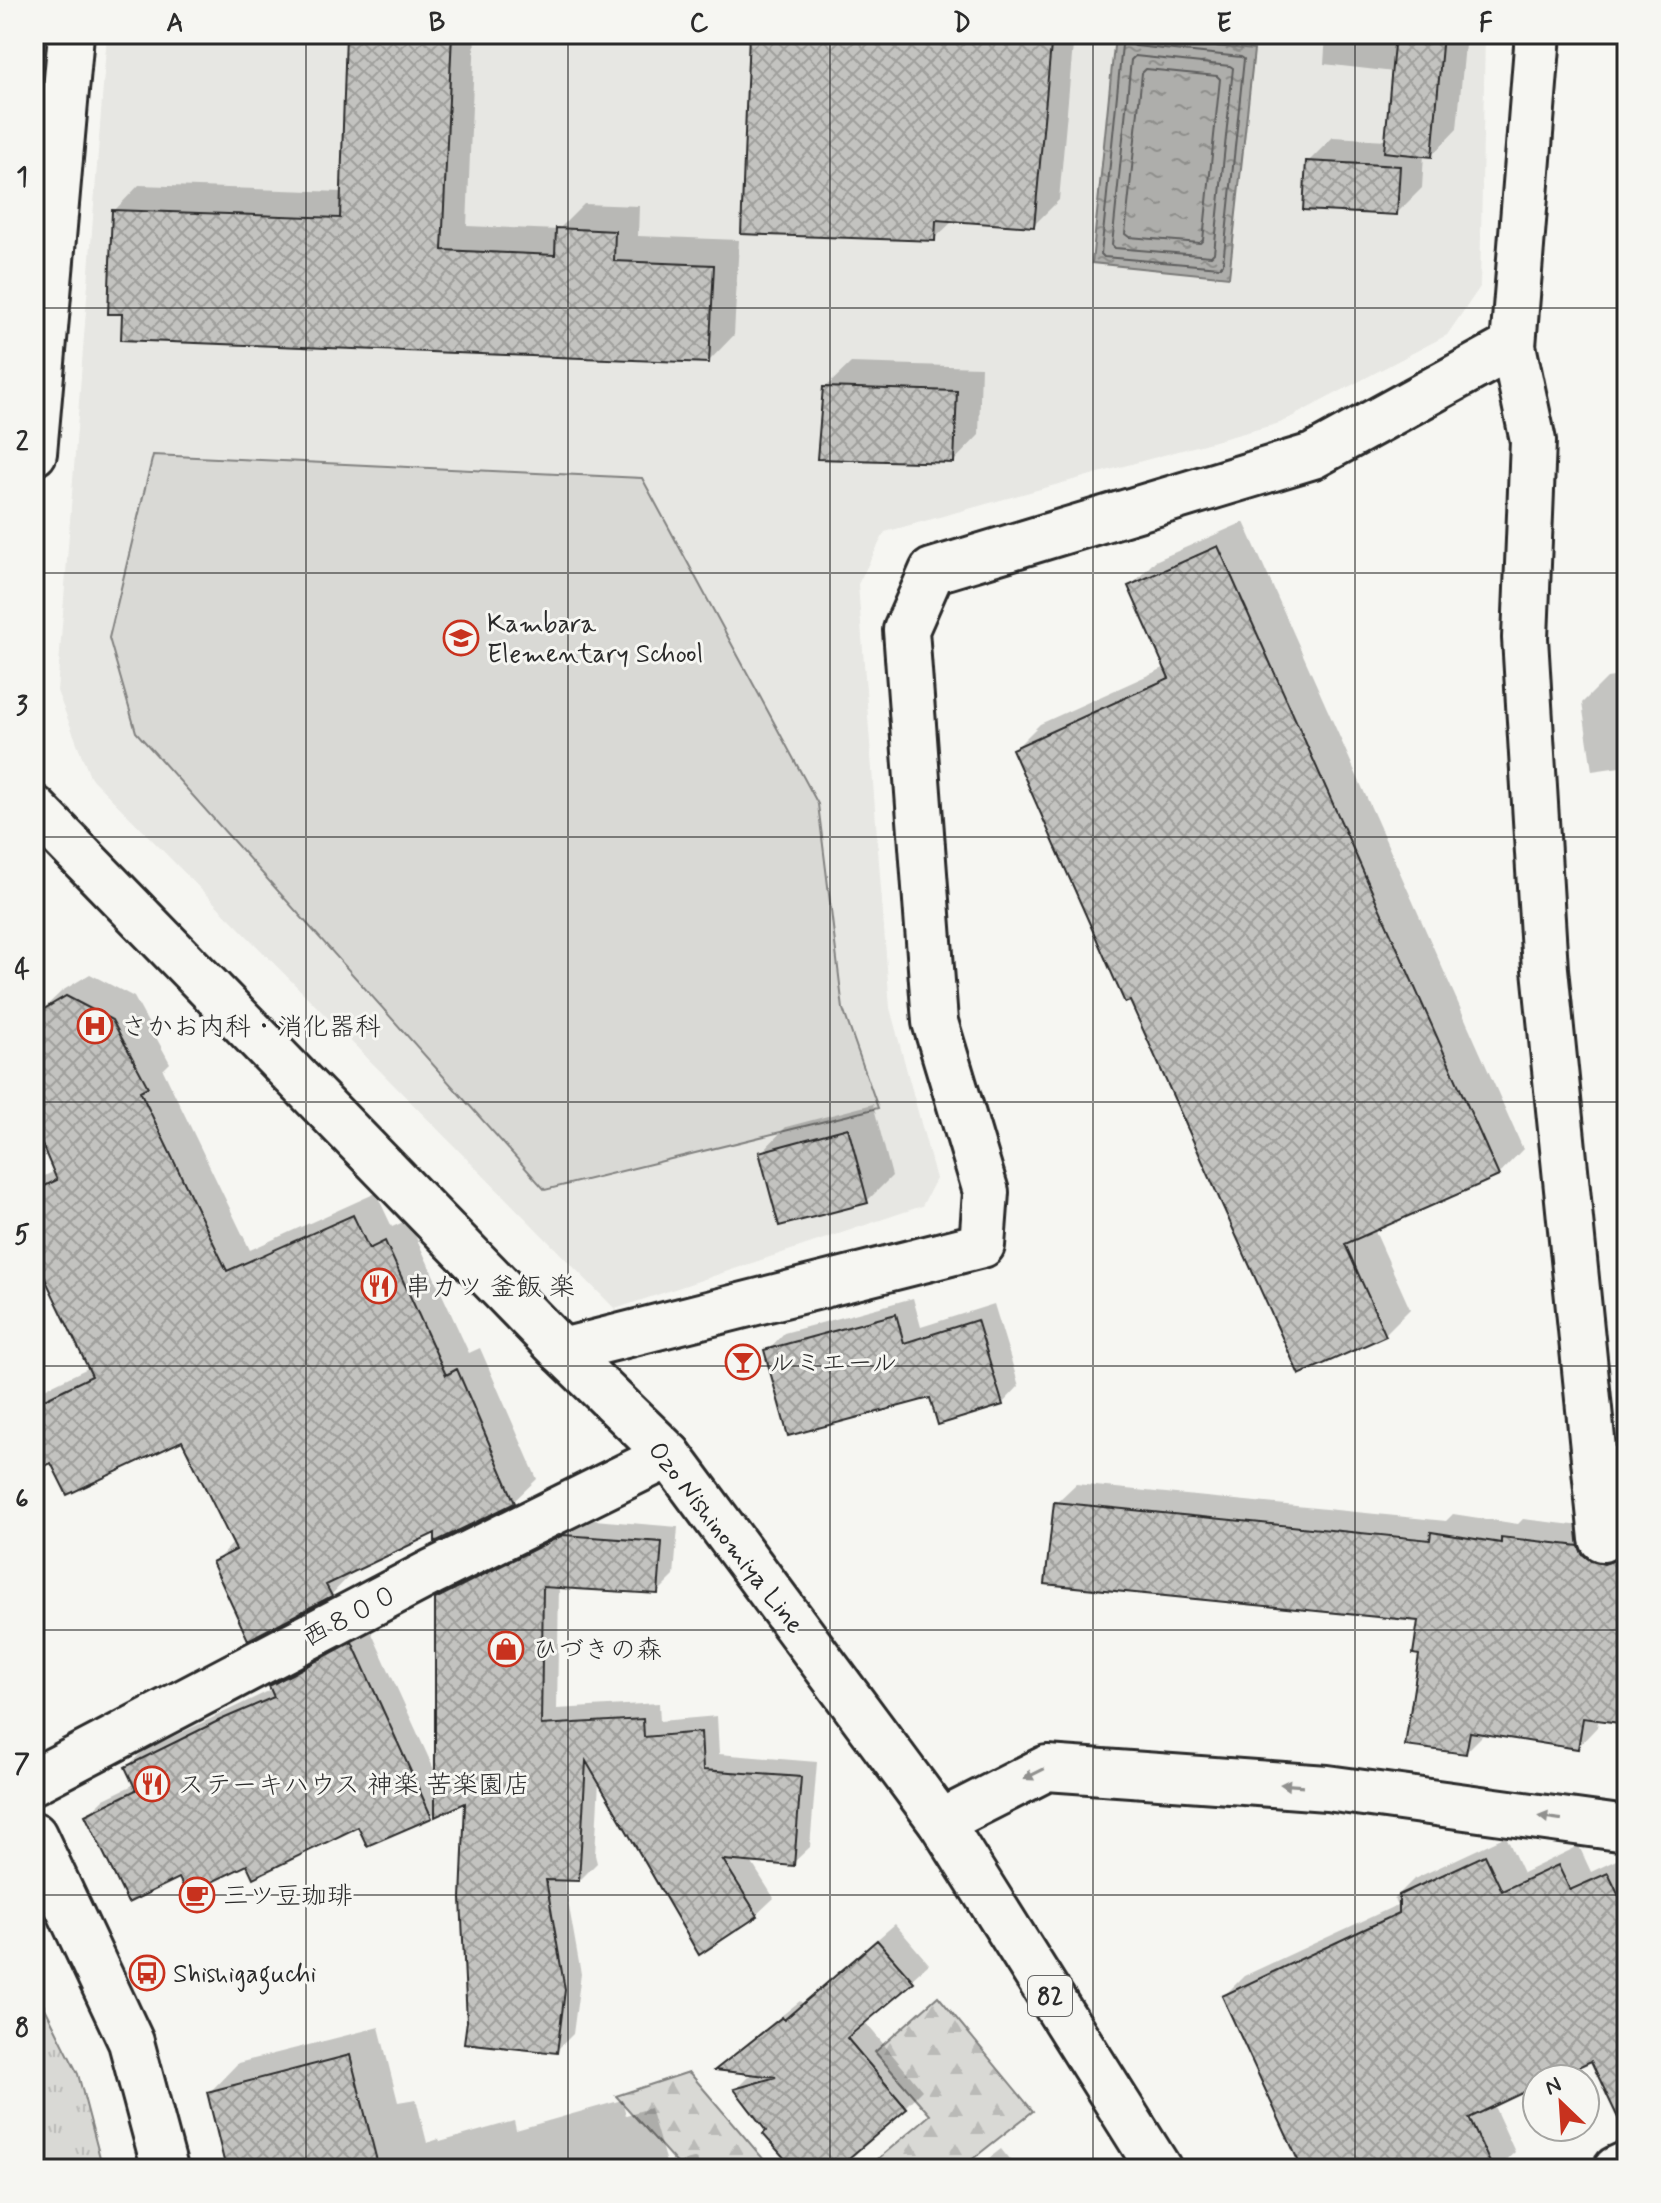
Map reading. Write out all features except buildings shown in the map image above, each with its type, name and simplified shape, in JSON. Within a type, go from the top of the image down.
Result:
[{"type":"street","points":[[34,453],[71,34]]},
{"type":"street","points":[[1538,34],[1513,346],[1533,441],[1525,638],[1545,969],[1602,1539]]},
{"type":"street","points":[[562,1351],[982,1245],[986,1192],[935,1022],[906,630],[932,571],[1313,456],[1513,346]]},
{"type":"street","name":"Ozo Nishinomiya Line","points":[[34,808],[562,1351],[669,1455],[941,1822],[1159,2169]]},
{"type":"street","name":"西８００","points":[[34,1781],[432,1572],[669,1455]]},
{"type":"street","points":[[941,1822],[1047,1768],[1327,1788],[1627,1829]]},
{"type":"street","points":[[34,1835],[131,2042],[165,2169]]},
{"type":"street","points":[[1616,2169],[1627,2164]]},
{"type":"shaded area","name":"Kambara Elementary School","points":[[107,34],[1485,34],[1480,287],[1447,335],[1280,423],[885,532],[858,584],[890,1008],[936,1179],[922,1206],[615,1309],[90,777],[57,691]]},
{"type":"green space","points":[[153,455],[642,478],[818,804],[843,1009],[878,1108],[545,1190],[136,732],[109,638]]},
{"type":"green space","points":[[34,1986],[78,2074],[103,2169],[34,2169]]},
{"type":"green space","points":[[938,1996],[1033,2111],[960,2169],[866,2169],[930,2115],[875,2052]]},
{"type":"green space","points":[[689,2072],[772,2169],[682,2169],[616,2096]]},
{"type":"water","points":[[1115,36],[1254,50],[1229,277],[1092,263]]},
{"type":"place","name":"Kambara Elementary School","points":[[461,638]]},
{"type":"place","name":"さかお内科・消化器科","points":[[95,1026]]},
{"type":"place","name":"串カツ 釜飯 楽","points":[[379,1286]]},
{"type":"place","name":"ルミエール","points":[[743,1362]]},
{"type":"place","name":"ひづきの森","points":[[506,1649]]},
{"type":"place","name":"ステーキハウス 神楽 苦楽園店","points":[[152,1784]]},
{"type":"place","name":"三ツ豆珈琲","points":[[197,1895]]},
{"type":"place","name":"Shishigaguchi","points":[[147,1973]]}]
